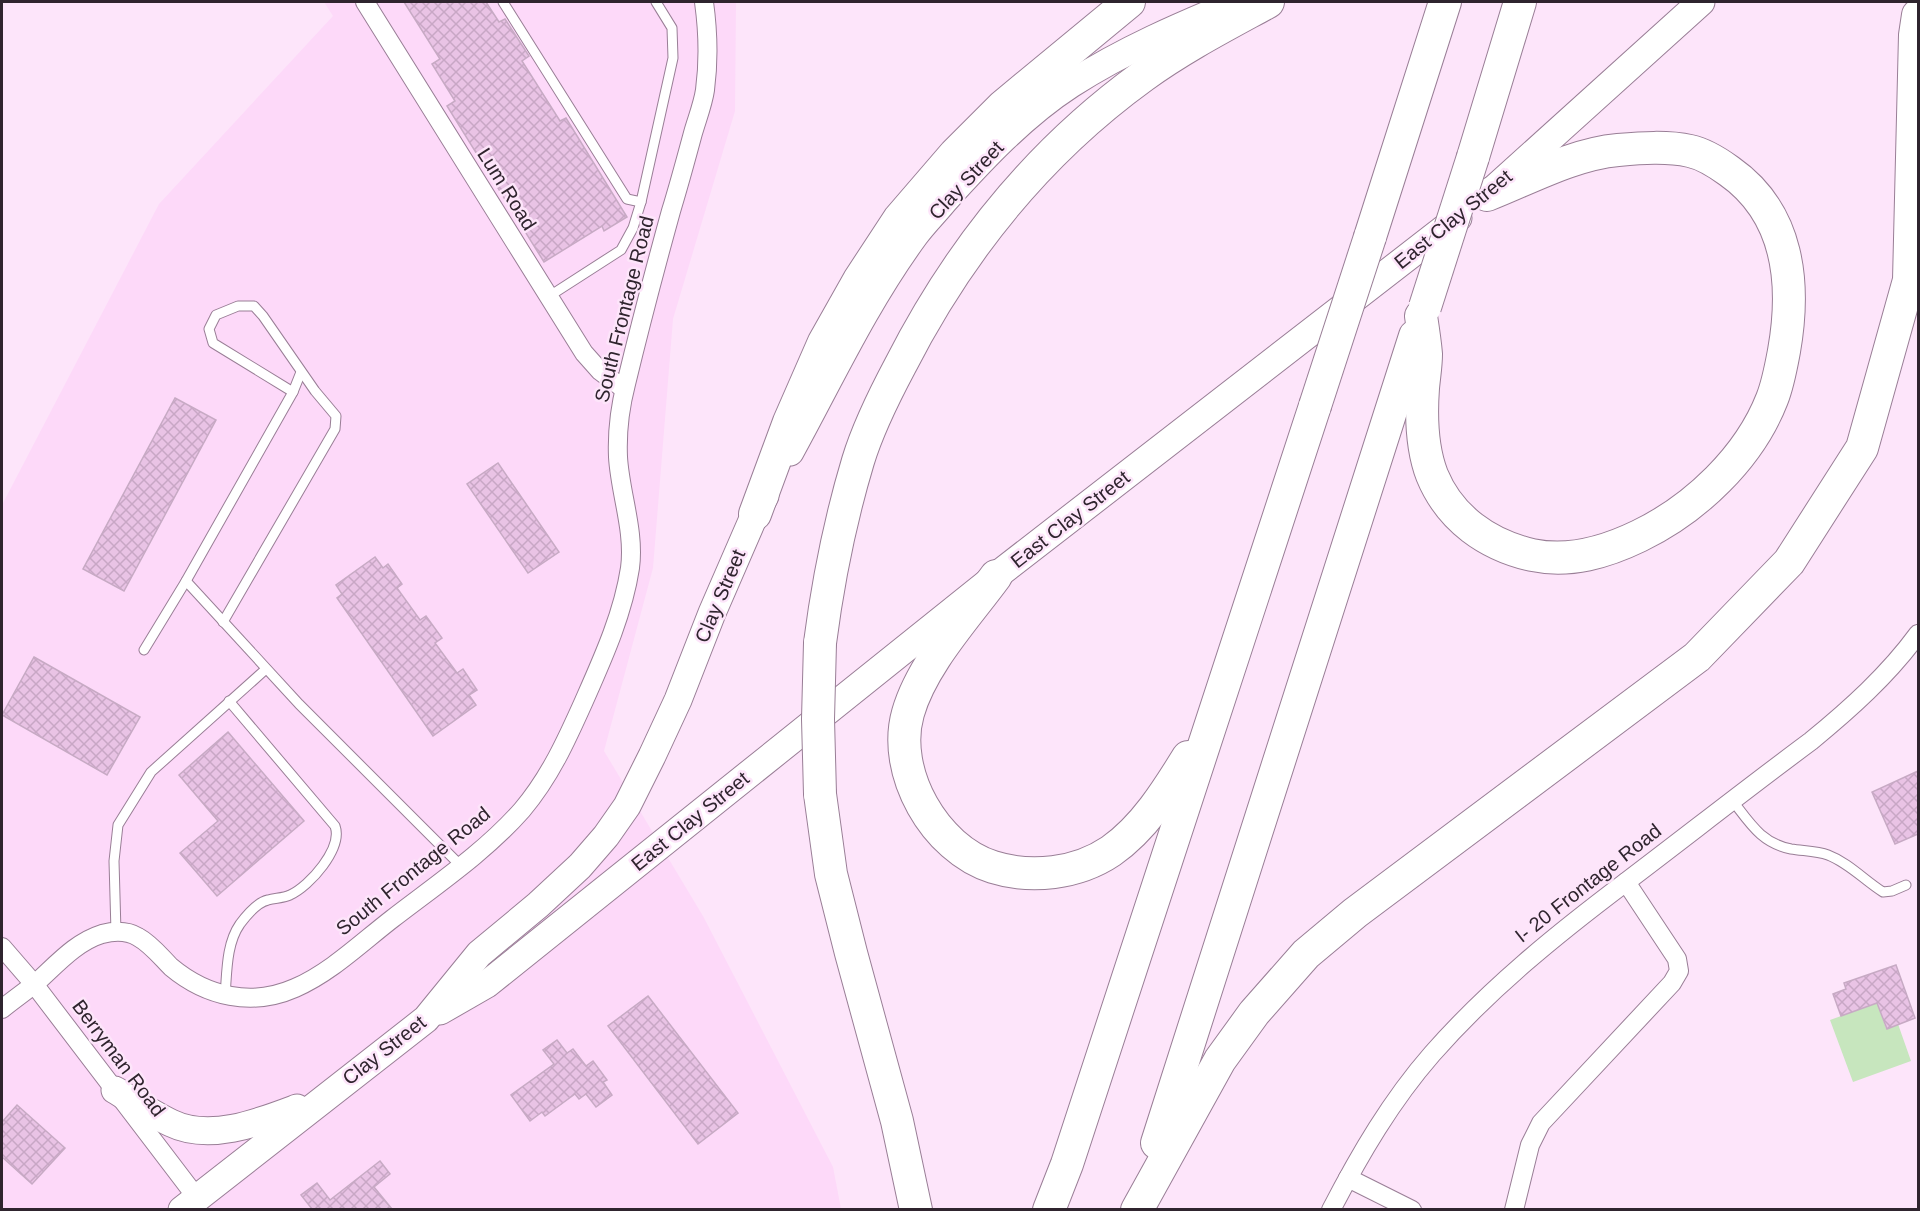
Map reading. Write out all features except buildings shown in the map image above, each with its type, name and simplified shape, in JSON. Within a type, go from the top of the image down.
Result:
[{"type":"highway","points":[[755,514],[789,422],[824,342],[859,280],[899,219],[955,154],[1003,106],[1129,2]]},
{"type":"highway","points":[[916,1209],[897,1121],[831,874],[820,794],[818,719],[820,643],[828,583],[858,459],[885,394],[920,327],[956,268],[1003,207],[1037,168],[1087,120],[1143,76],[1187,47],[1268,2]]},
{"type":"highway","points":[[1048,1209],[1067,1164],[1445,2]]},
{"type":"highway","points":[[1137,1209],[1473,157],[1520,2]]},
{"type":"highway","points":[[1137,1209],[1220,1060],[1254,1012],[1306,954],[1355,913],[1697,657],[1789,562],[1862,448],[1909,280],[1915,35],[1918,15]]},
{"type":"highway","points":[[1423,311],[1426,357],[1422,421],[1432,475],[1452,509],[1466,524],[1488,540],[1514,551],[1542,557],[1562,558],[1589,555],[1620,545],[1649,531],[1707,492],[1736,459],[1756,430],[1773,399],[1788,330],[1787,264],[1781,239],[1769,215],[1758,195],[1742,180],[1718,162],[1691,151],[1652,148],[1614,150],[1572,161],[1487,195]]},
{"type":"highway","points":[[996,576],[940,652],[917,690],[908,715],[905,734],[907,767],[915,791],[929,817],[947,837],[970,856],[992,867],[1021,872],[1048,873],[1080,866],[1110,851],[1140,824],[1168,789],[1216,710]]},
{"type":"main road","name":"Clay Street","points":[[189,1204],[426,1019],[479,954],[538,905],[580,866],[606,836],[627,806],[678,700],[712,613],[755,514],[844,350],[915,235],[972,170],[1020,125],[1069,85],[1126,51],[1238,2]]},
{"type":"main road","name":"East Clay Street","points":[[426,1019],[487,984],[996,576],[1487,195],[1701,2]]},
{"type":"main road","points":[[115,1090],[173,1124],[199,1130],[224,1129],[265,1120],[326,1096]]},
{"type":"street","name":"Lum Road","points":[[365,2],[584,353],[600,370],[624,389]]},
{"type":"street","name":"South Frontage Road","points":[[116,932],[141,938],[188,980],[201,988],[225,996],[255,999],[272,996],[309,981],[460,866],[494,838],[522,809],[552,768],[592,682],[618,617],[629,568],[631,551],[618,458],[620,418],[624,389],[653,277],[705,93],[709,33],[704,2]]},
{"type":"street","name":"I- 20 Frontage Road","points":[[1331,1209],[1372,1134],[1432,1054],[1469,1014],[1521,965],[1580,916],[1846,713],[1879,681],[1918,634]]},
{"type":"street","points":[[1514,1209],[1530,1145],[1541,1123],[1672,983],[1679,971],[1677,958],[1626,882]]},
{"type":"street","points":[[2,1008],[34,984],[74,948],[102,934],[116,932]]},
{"type":"street","name":"Berryman Road","points":[[2,950],[34,984],[115,1090],[189,1204]]},
{"type":"street","points":[[1347,1178],[1412,1209]]},
{"type":"lane","points":[[503,2],[627,199],[641,202]]},
{"type":"lane","points":[[548,297],[621,250],[633,228],[641,202],[673,58],[672,28],[656,2]]},
{"type":"lane","points":[[223,622],[335,429],[336,416],[254,306],[238,306],[216,315],[209,329],[213,343],[293,392]]},
{"type":"lane","points":[[144,650],[186,581],[293,392],[301,372]]},
{"type":"lane","points":[[186,581],[266,669],[460,866]]},
{"type":"lane","points":[[116,932],[114,861],[118,825],[151,772],[266,669]]},
{"type":"lane","points":[[225,996],[228,963],[235,932],[241,922],[264,901],[291,895],[319,872],[335,844],[338,833],[229,701]]},
{"type":"lane","points":[[1732,800],[1760,836],[1770,843],[1781,847],[1826,854],[1839,860],[1883,892],[1906,885]]},
{"type":"shaded area","points":[[324,2],[736,2],[735,111],[673,319],[653,568],[604,751],[703,916],[833,1167],[841,1209],[2,1210],[2,505],[159,204],[333,16]]},
{"type":"green space","points":[[1877,1003],[1886,1028],[1898,1024],[1911,1061],[1853,1082],[1830,1020]]}]
